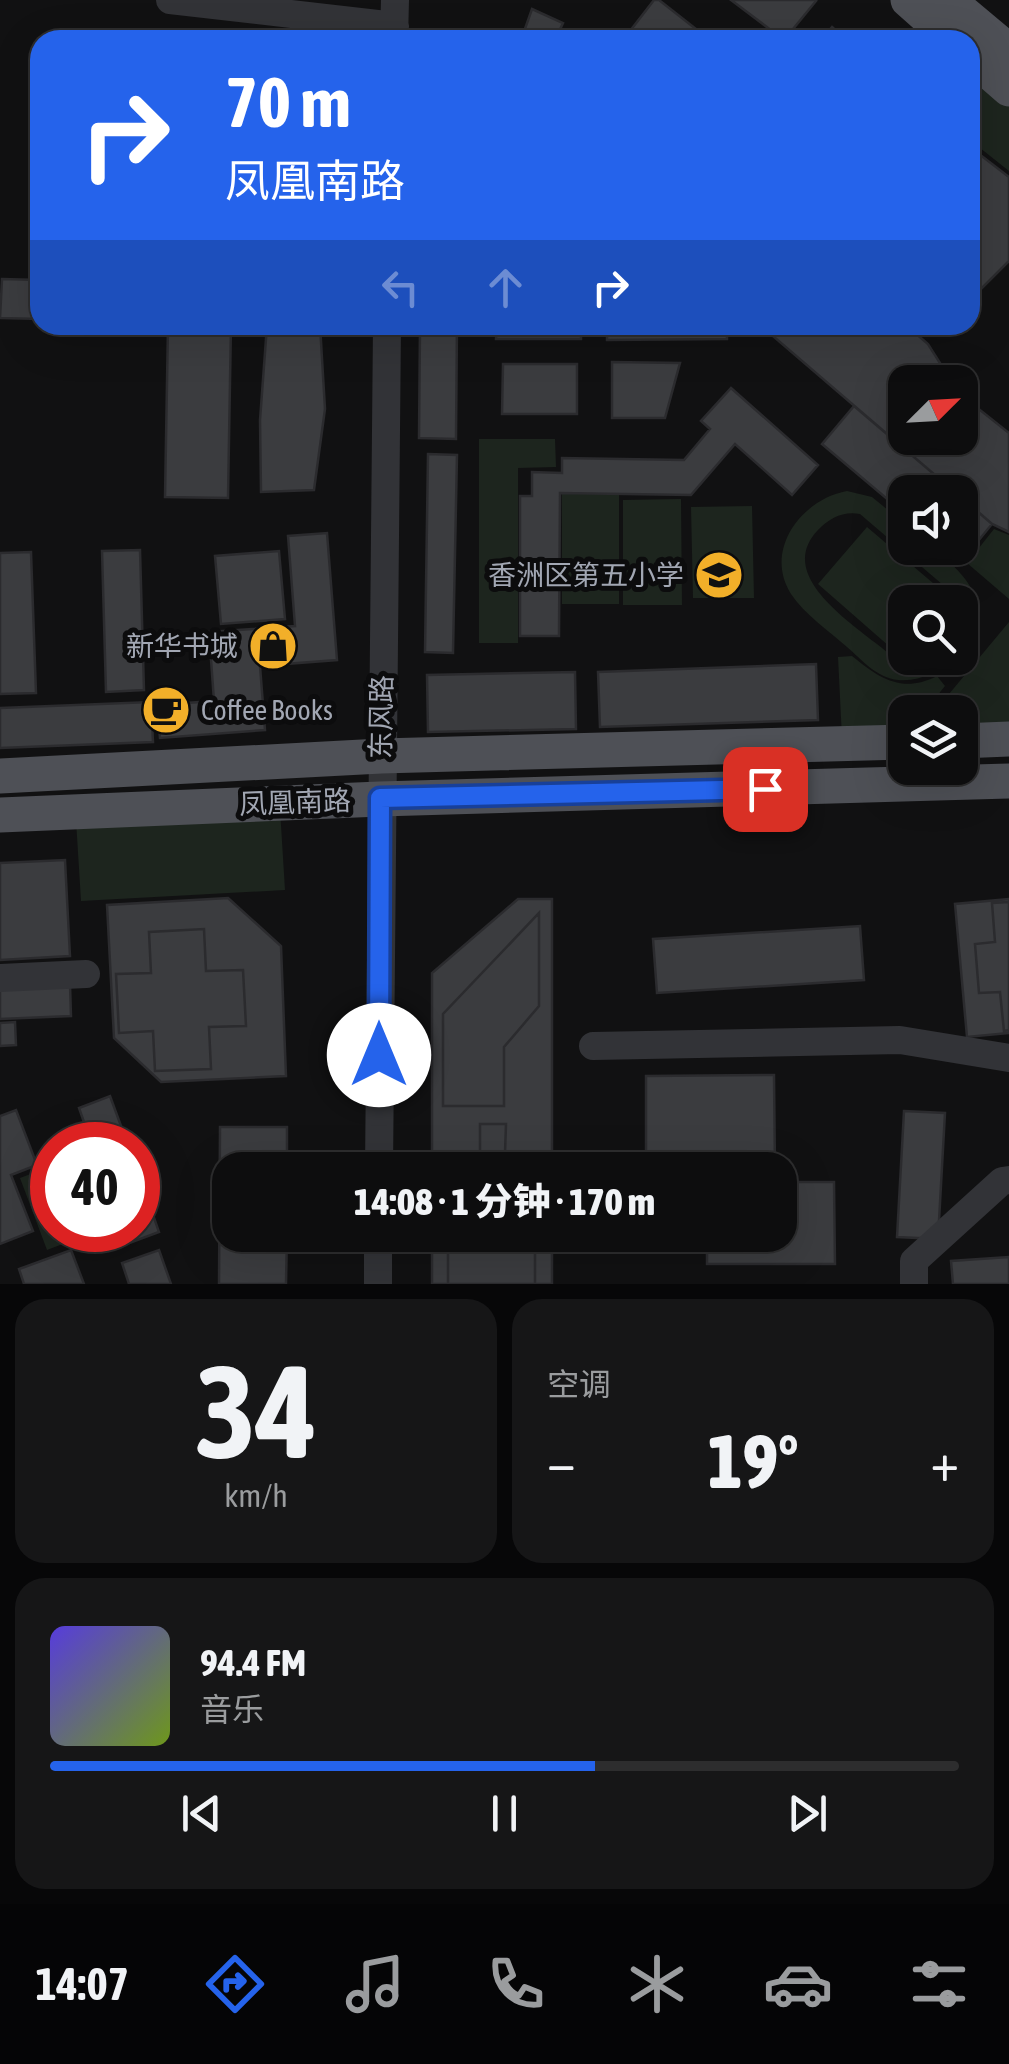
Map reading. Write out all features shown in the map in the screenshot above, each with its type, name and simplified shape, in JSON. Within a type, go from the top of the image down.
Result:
[{"type":"main road","points":[[908,0],[942,30]]},
{"type":"main road","points":[[948,0],[1009,51]]},
{"type":"main road","points":[[980,64],[1009,89]]},
{"type":"main road","points":[[978,740],[1009,739]]},
{"type":"main road","name":"凤凰南路","points":[[0,776],[381,756],[888,742]]},
{"type":"main road","name":"凤凰南路","points":[[0,815],[380,798],[1009,782]]},
{"type":"street","points":[[170,0],[395,22]]},
{"type":"street","name":"东风路","points":[[378,1152],[386,335]]},
{"type":"street","points":[[0,978],[86,974]]},
{"type":"street","points":[[594,1046],[900,1040],[1009,1058]]},
{"type":"street","points":[[914,1284],[914,1261],[1009,1180]]},
{"type":"street","points":[[378,1252],[378,1284]]},
{"type":"shaded area","points":[[980,71],[1009,96],[1009,171],[980,148]]},
{"type":"shaded area","points":[[479,439],[555,439],[556,467],[518,468],[518,643],[479,643]]},
{"type":"shaded area","points":[[847,491],[872,497],[888,510],[888,538],[860,514],[832,519],[818,530],[807,548],[806,566],[813,584],[843,617],[888,653],[888,675],[928,675],[898,680],[877,672],[791,594],[784,577],[785,544],[802,516],[831,496]]},
{"type":"shaded area","points":[[562,493],[619,493],[619,604],[562,604]]},
{"type":"shaded area","points":[[681,499],[682,605],[623,605],[623,500]]},
{"type":"shaded area","points":[[752,506],[754,598],[693,598],[691,507]]},
{"type":"shaded area","points":[[867,527],[888,545],[888,565],[912,565],[935,585],[888,585],[888,645],[818,584]]},
{"type":"shaded area","points":[[994,529],[1009,535],[1009,599],[969,565],[978,565],[978,549]]},
{"type":"shaded area","points":[[920,565],[952,565],[969,585],[943,585]]},
{"type":"shaded area","points":[[1009,622],[1009,739],[978,740],[978,695],[948,695],[965,675],[978,675],[978,659]]},
{"type":"shaded area","points":[[852,656],[892,681],[913,684],[937,676],[945,686],[938,695],[888,695],[888,737],[842,738],[838,657]]},
{"type":"shaded area","points":[[280,809],[285,890],[81,901],[76,820]]},
{"type":"shaded area","points":[[30,1174],[30,1205],[20,1178]]},
{"type":"building","points":[[654,0],[659,0],[697,30],[631,30]]},
{"type":"building","points":[[731,0],[816,1],[792,30],[771,30]]},
{"type":"building","points":[[532,9],[563,23],[560,30],[525,30]]},
{"type":"building","points":[[980,155],[1009,177],[1009,261],[980,290]]},
{"type":"building","points":[[2,279],[30,280],[30,319],[0,318]]},
{"type":"building","points":[[168,335],[231,335],[228,498],[165,497]]},
{"type":"building","points":[[266,335],[321,335],[325,409],[314,490],[261,492],[260,420]]},
{"type":"building","points":[[420,335],[457,335],[456,439],[419,438]]},
{"type":"building","points":[[496,335],[581,335],[581,339],[496,339]]},
{"type":"building","points":[[607,335],[727,335],[727,339],[607,340]]},
{"type":"building","points":[[772,335],[918,335],[941,365],[888,365],[888,435]]},
{"type":"building","points":[[612,362],[680,363],[665,418],[612,418]]},
{"type":"building","points":[[503,364],[577,364],[577,414],[502,414]]},
{"type":"building","points":[[731,388],[818,465],[792,495],[735,444],[691,495],[560,493],[559,636],[520,636],[520,496],[532,496],[532,472],[562,473],[562,458],[684,460],[710,429],[701,421]]},
{"type":"building","points":[[854,406],[888,435],[888,455],[912,455],[935,475],[888,475],[888,500],[822,444]]},
{"type":"building","points":[[978,408],[1009,433],[1009,532],[978,512],[978,475],[935,475],[912,455],[978,455]]},
{"type":"building","points":[[428,454],[457,455],[453,653],[425,652]]},
{"type":"building","points":[[978,512],[992,524],[978,541]]},
{"type":"building","name":"新华书城","points":[[327,533],[337,660],[260,666],[265,730],[160,738],[157,705],[214,701],[209,632],[295,626],[288,536]]},
{"type":"building","points":[[140,550],[144,690],[106,692],[102,551]]},
{"type":"building","points":[[279,551],[285,619],[221,624],[215,556]]},
{"type":"building","points":[[31,552],[36,693],[0,694],[0,553]]},
{"type":"building","points":[[816,664],[818,720],[600,727],[598,672]]},
{"type":"building","points":[[575,672],[576,729],[428,732],[427,675]]},
{"type":"building","points":[[151,702],[153,742],[0,748],[0,708]]},
{"type":"building","points":[[65,860],[70,956],[0,960],[0,863]]},
{"type":"building","points":[[228,898],[281,946],[286,1076],[161,1082],[114,1038],[107,905]]},
{"type":"building","points":[[518,899],[552,899],[552,1152],[432,1152],[432,973]]},
{"type":"building","points":[[1009,899],[1009,1033],[967,1037],[955,904]]},
{"type":"building","points":[[1009,902],[1009,1030],[1004,1031],[1000,992],[979,993],[975,944],[995,942],[992,903]]},
{"type":"building","points":[[539,913],[539,1006],[504,1047],[504,1106],[443,1106],[443,1014]]},
{"type":"building","points":[[860,926],[864,980],[657,993],[653,939]]},
{"type":"building","points":[[204,929],[206,971],[243,970],[246,1026],[209,1027],[211,1069],[155,1071],[153,1031],[119,1033],[116,974],[151,973],[149,932]]},
{"type":"building","points":[[70,984],[71,1016],[0,1019],[0,987]]},
{"type":"building","points":[[15,1022],[16,1045],[0,1046],[0,1023]]},
{"type":"building","points":[[774,1075],[775,1152],[646,1152],[646,1076]]},
{"type":"building","points":[[110,1096],[120,1122],[84,1122],[79,1108]]},
{"type":"building","points":[[16,1110],[30,1147],[30,1168],[11,1175],[30,1232],[0,1244],[0,1116]]},
{"type":"building","points":[[904,1111],[945,1113],[938,1239],[897,1237]]},
{"type":"building","points":[[480,1124],[506,1124],[505,1152],[480,1152]]},
{"type":"building","points":[[220,1127],[287,1127],[287,1152],[220,1152]]},
{"type":"building","points":[[797,1182],[834,1182],[835,1264],[707,1264],[707,1252],[797,1252]]},
{"type":"building","points":[[72,1252],[84,1284],[24,1284],[19,1269]]},
{"type":"building","points":[[160,1252],[171,1284],[129,1284],[122,1263]]},
{"type":"building","points":[[219,1252],[287,1252],[286,1284],[219,1284]]},
{"type":"building","points":[[432,1252],[552,1252],[552,1284],[432,1284]]},
{"type":"building","points":[[448,1252],[535,1252],[535,1284],[448,1284]]},
{"type":"building","points":[[1009,1257],[1009,1284],[953,1284],[951,1261]]},
{"type":"place","name":"香洲区第五小学","points":[[719,575]]},
{"type":"place","name":"新华书城","points":[[273,646]]},
{"type":"place","name":"Coffee Books","points":[[166,710]]},
{"type":"route","points":[[379,1055],[380,798],[765,789]]}]
